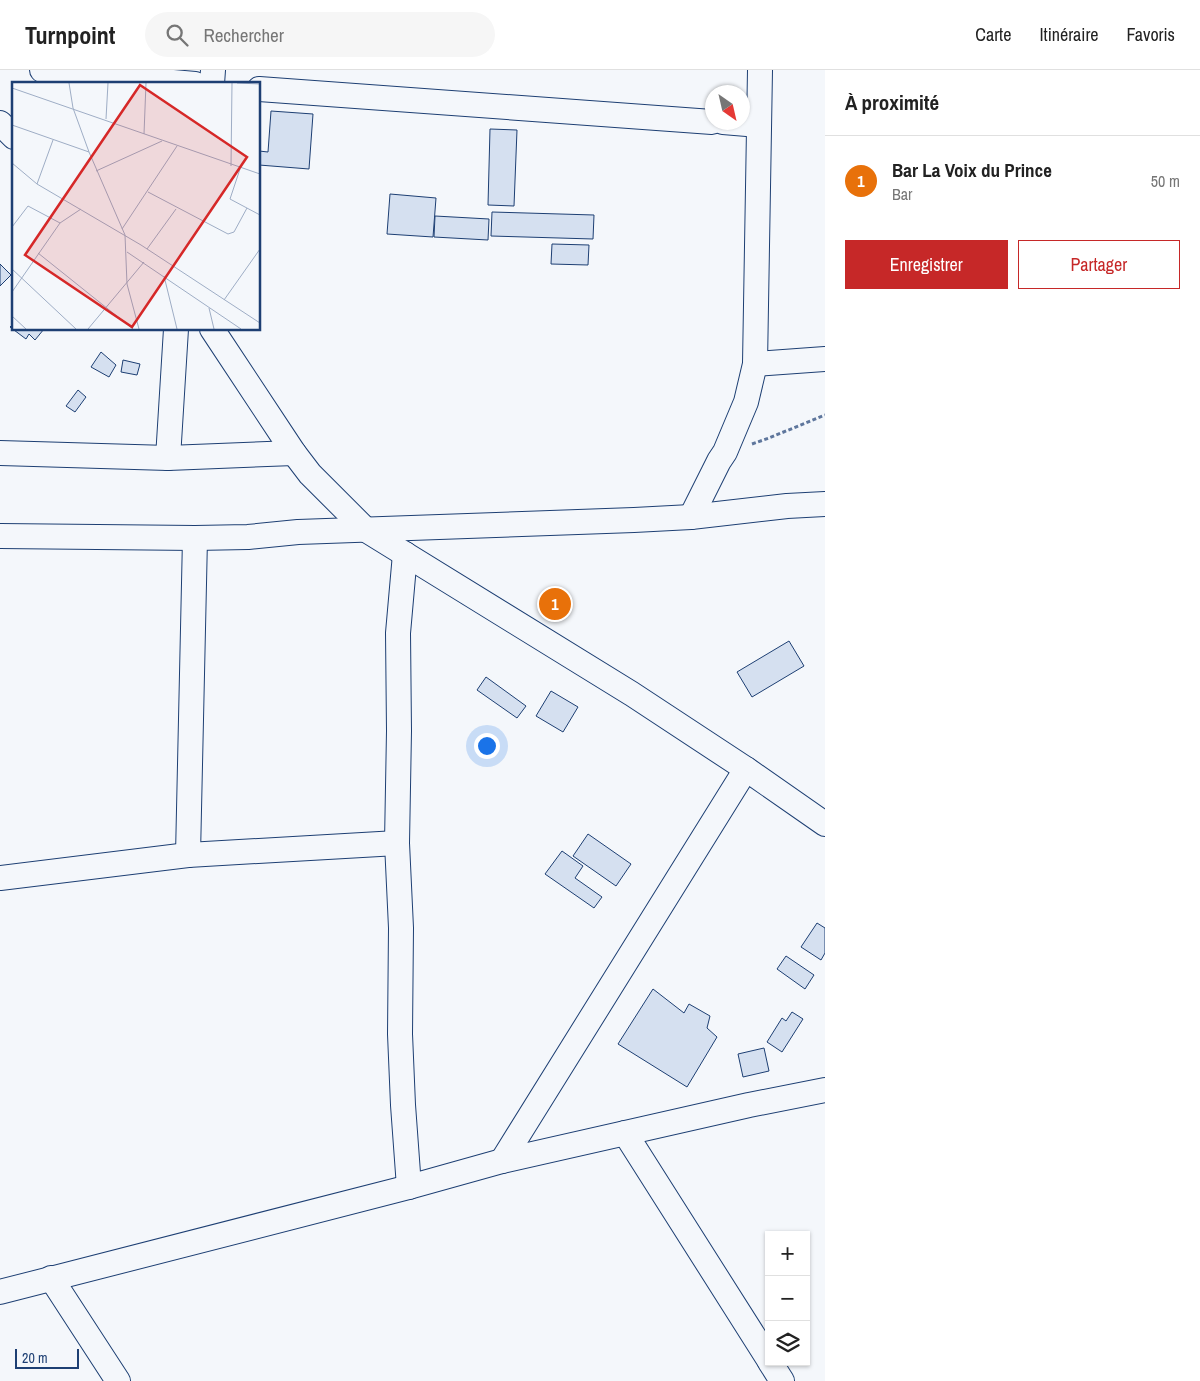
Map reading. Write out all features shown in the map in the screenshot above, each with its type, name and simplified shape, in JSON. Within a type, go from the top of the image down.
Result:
[{"type":"street","points":[[42,70],[173,82]]},
{"type":"street","points":[[690,517],[725,452],[746,402],[755,364],[760,70]]},
{"type":"street","points":[[260,89],[705,121]]},
{"type":"street","points":[[0,124],[12,135]]},
{"type":"street","points":[[750,124],[759,125]]},
{"type":"street","points":[[168,458],[176,330]]},
{"type":"street","points":[[213,330],[310,474],[366,530],[632,694],[825,824]]},
{"type":"street","points":[[755,364],[825,359]]},
{"type":"street","points":[[5,449],[168,458],[294,453]]},
{"type":"street","points":[[0,536],[248,537],[298,532],[690,517],[787,506],[825,504]]},
{"type":"street","points":[[188,855],[195,538]]},
{"type":"street","points":[[405,554],[398,633],[397,843],[401,928],[400,1034],[402,1096],[409,1187]]},
{"type":"street","points":[[502,1161],[746,769]]},
{"type":"street","points":[[0,878],[188,855],[397,843]]},
{"type":"street","points":[[0,1292],[409,1187],[502,1161],[749,1105],[825,1090]]},
{"type":"street","points":[[625,1133],[765,1355]]},
{"type":"street","points":[[51,1278],[118,1381]]},
{"type":"street","points":[[772,1366],[782,1381]]},
{"type":"path","points":[[725,452],[769,438],[825,415]]},
{"type":"building","points":[[271,111],[313,114],[309,169],[260,165],[260,151],[268,152]]},
{"type":"building","points":[[490,129],[517,130],[514,206],[488,205]]},
{"type":"building","points":[[390,194],[436,198],[433,237],[387,234]]},
{"type":"building","points":[[492,212],[594,215],[593,239],[491,236]]},
{"type":"building","points":[[435,216],[489,219],[488,240],[434,237]]},
{"type":"building","points":[[552,244],[589,245],[588,265],[551,264]]},
{"type":"building","points":[[0,264],[11,275],[0,286]]},
{"type":"building","points":[[14,330],[43,330],[35,340],[29,334],[26,339]]},
{"type":"building","points":[[101,352],[116,365],[109,377],[91,367]]},
{"type":"building","points":[[123,360],[140,364],[137,375],[121,372]]},
{"type":"building","points":[[78,390],[86,397],[75,412],[66,406]]},
{"type":"building","points":[[789,641],[804,666],[752,697],[737,672]]},
{"type":"building","points":[[486,677],[526,706],[517,718],[477,690]]},
{"type":"building","points":[[551,691],[578,707],[563,732],[536,716]]},
{"type":"building","points":[[588,834],[631,864],[616,886],[573,856]]},
{"type":"building","points":[[562,851],[583,866],[575,878],[602,897],[594,908],[545,874]]},
{"type":"building","points":[[817,923],[825,928],[825,953],[821,960],[801,947]]},
{"type":"building","points":[[786,956],[814,975],[805,989],[777,969]]},
{"type":"building","points":[[653,989],[684,1013],[689,1004],[710,1016],[707,1028],[717,1037],[687,1087],[618,1044]]},
{"type":"building","points":[[792,1012],[803,1019],[782,1052],[767,1042],[782,1018],[786,1021]]},
{"type":"building","points":[[764,1048],[769,1071],[743,1077],[738,1054]]},
{"type":"place","name":"Bar La Voix du Prince","points":[[555,604]]}]
